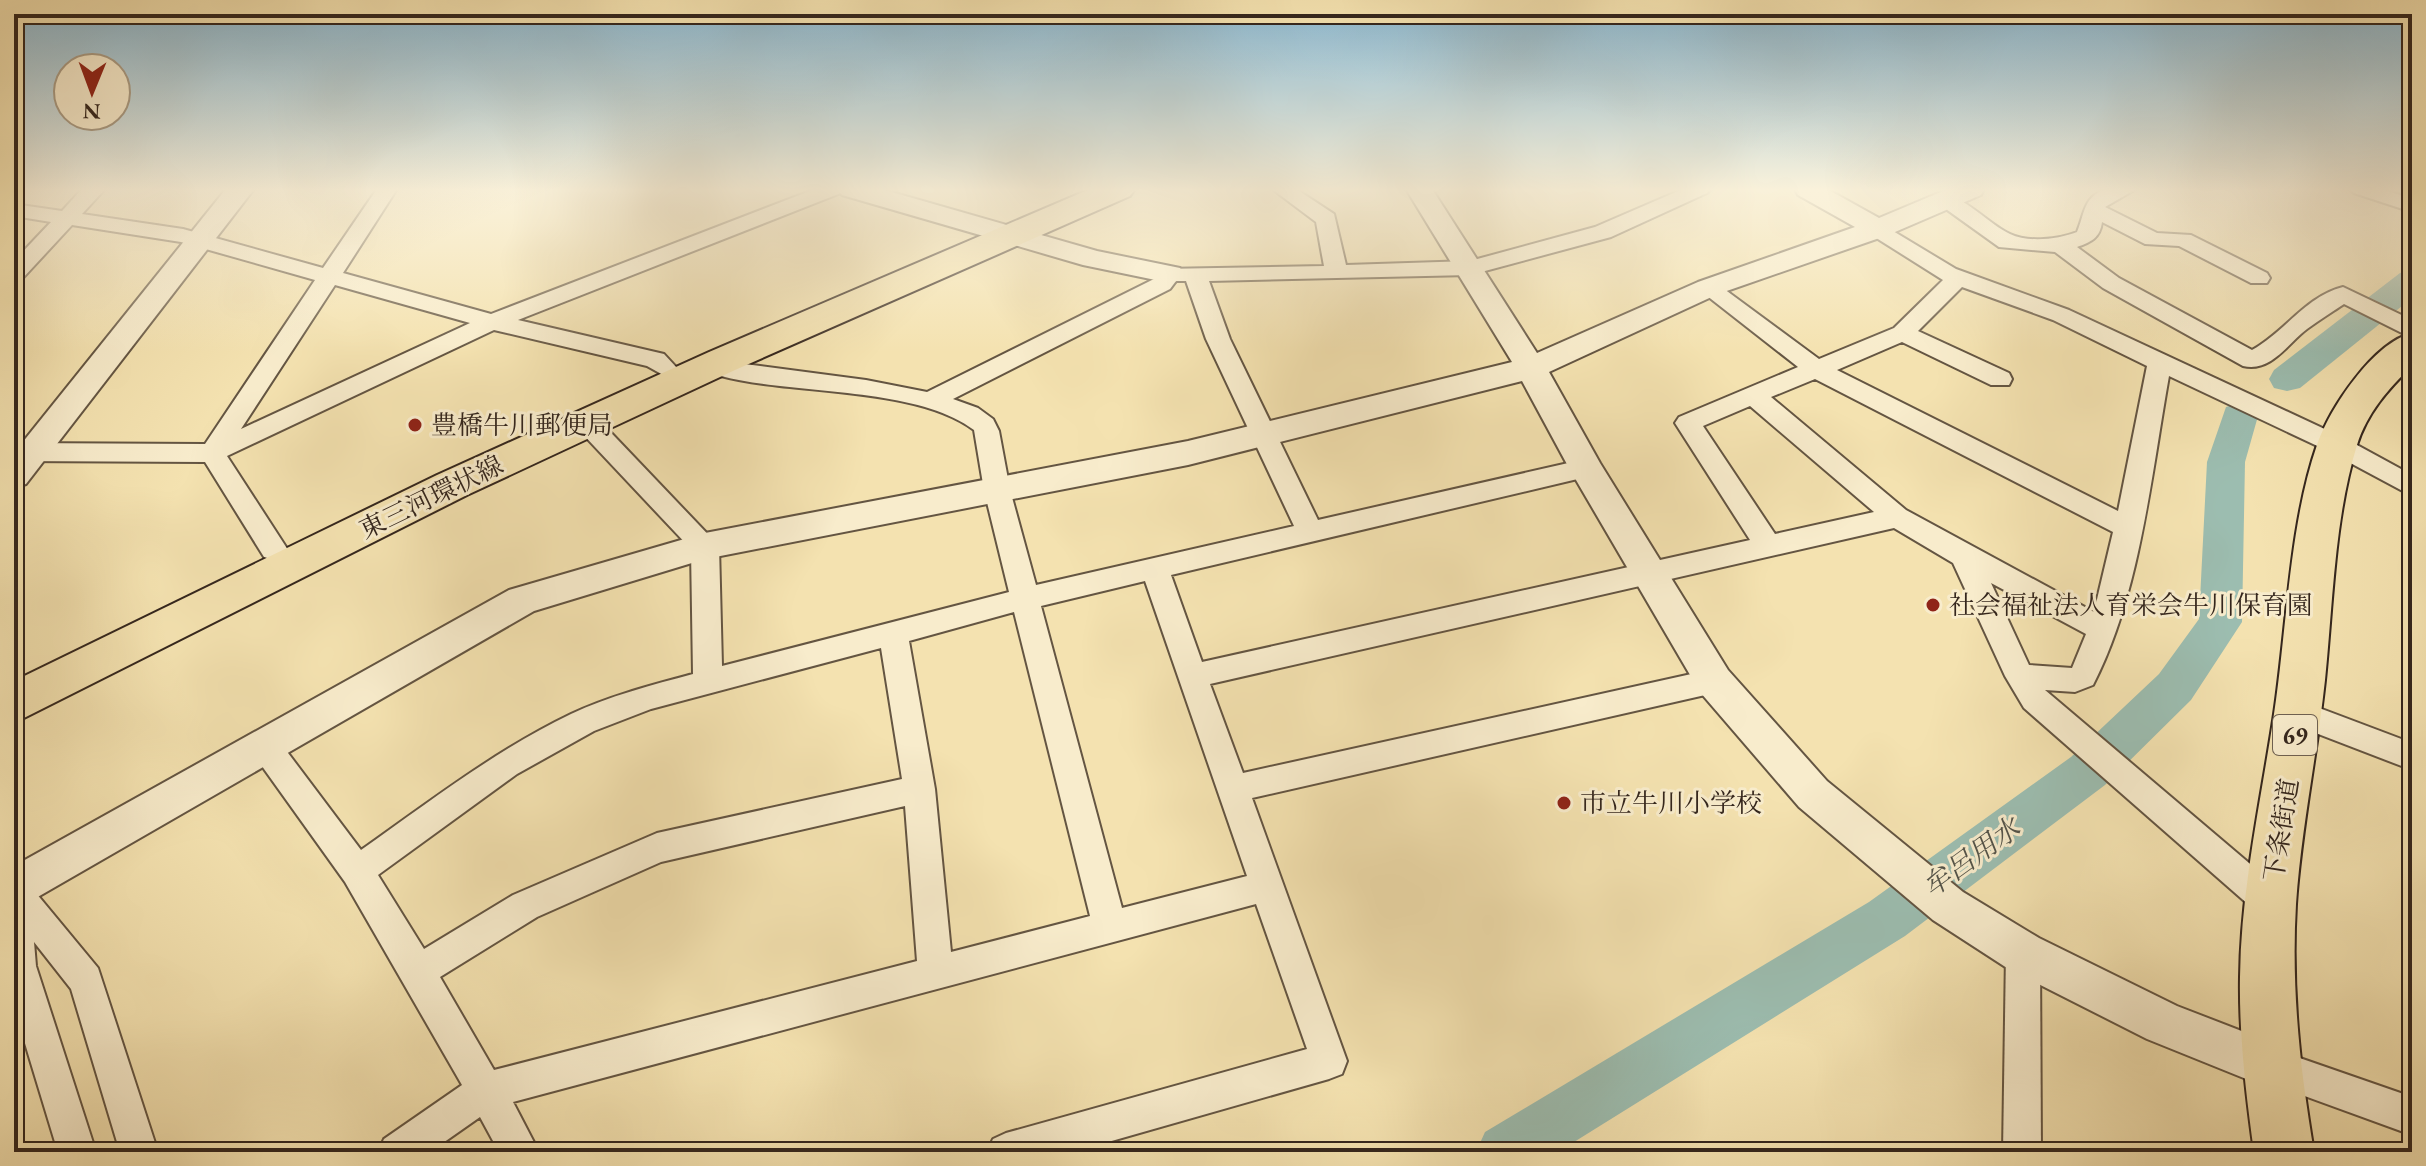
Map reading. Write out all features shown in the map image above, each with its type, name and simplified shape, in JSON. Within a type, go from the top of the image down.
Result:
[{"type":"main road","name":"東三河環状線","points":[[14,680],[432,472],[665,368],[968,243]]},
{"type":"main road","name":"東三河環状線","points":[[14,703],[452,485],[972,243]]},
{"type":"main road","name":"下条街道","points":[[2284,1152],[2271,1066],[2267,978],[2270,902],[2298,713],[2322,511],[2337,445],[2349,417],[2372,383],[2385,320]]},
{"type":"street","points":[[14,274],[43,243]]},
{"type":"street","points":[[14,476],[25,451],[195,243]]},
{"type":"street","points":[[206,243],[492,322],[655,360],[665,368]]},
{"type":"street","points":[[212,453],[351,243]]},
{"type":"street","points":[[25,451],[212,453],[492,322],[694,243]]},
{"type":"street","points":[[1037,243],[1093,259],[1182,274],[1470,268],[1561,243]]},
{"type":"street","points":[[1331,243],[1336,272]]},
{"type":"street","points":[[1454,243],[1531,368],[1586,468],[1714,681],[1813,794],[1948,906],[2023,953],[2163,1023],[2271,1066],[2412,1116]]},
{"type":"street","points":[[139,1152],[86,980],[14,890],[522,600],[705,546],[1262,436],[1531,368],[1708,288],[1836,243]]},
{"type":"street","points":[[1902,243],[1958,278],[2061,315],[2337,445],[2412,487]]},
{"type":"street","points":[[2026,243],[2061,246],[2068,243]]},
{"type":"street","points":[[2190,243],[2259,278]]},
{"type":"street","points":[[2061,246],[2111,283],[2252,360],[2272,349],[2295,326],[2343,294],[2385,320],[2412,330]]},
{"type":"street","points":[[933,399],[1182,274]]},
{"type":"street","points":[[1182,274],[1218,339],[1311,533]]},
{"type":"street","points":[[1768,545],[1688,423],[1902,333],[1958,278]]},
{"type":"street","points":[[1708,288],[1818,370],[2128,528]]},
{"type":"street","points":[[1902,333],[2000,379]]},
{"type":"street","points":[[722,361],[730,370],[933,399],[977,417],[985,425],[997,490],[1110,927]]},
{"type":"street","points":[[2020,676],[2075,680],[2083,676],[2103,630],[2128,528],[2156,396],[2160,362]]},
{"type":"street","points":[[1755,397],[1897,517],[2103,630]]},
{"type":"street","points":[[587,423],[705,546],[708,680]]},
{"type":"street","points":[[212,453],[274,550]]},
{"type":"street","points":[[357,871],[506,765],[583,722],[708,680],[1027,598],[1586,468]]},
{"type":"street","points":[[1192,676],[1897,517]]},
{"type":"street","points":[[1964,556],[2020,676],[2035,699],[2270,902]]},
{"type":"street","points":[[1006,1152],[1329,1061],[1155,569]]},
{"type":"street","points":[[893,632],[919,789],[935,971]]},
{"type":"street","points":[[1231,789],[1714,681]]},
{"type":"street","points":[[2298,713],[2412,757]]},
{"type":"street","points":[[265,746],[357,871],[418,971],[520,1152]]},
{"type":"street","points":[[418,971],[525,906],[657,848],[919,789]]},
{"type":"street","points":[[397,1152],[486,1091],[1265,886]]},
{"type":"street","points":[[14,913],[19,966],[77,1152]]},
{"type":"street","points":[[2022,1152],[2023,953]]},
{"type":"waterway","name":"牟呂用水","points":[[2287,379],[2412,280]]},
{"type":"waterway","name":"牟呂用水","points":[[1505,1152],[1887,919],[2088,771],[2175,687],[2220,622],[2226,462],[2239,416]]},
{"type":"place","name":"豊橋牛川郵便局","points":[[415,425]]},
{"type":"place","name":"社会福祉法人育栄会牛川保育園","points":[[1933,605]]},
{"type":"place","name":"市立牛川小学校","points":[[1564,803]]}]
